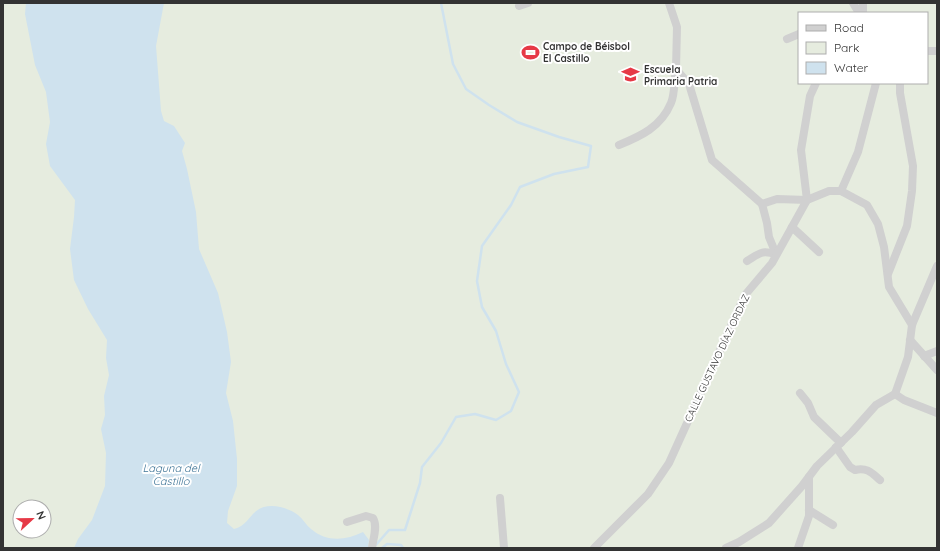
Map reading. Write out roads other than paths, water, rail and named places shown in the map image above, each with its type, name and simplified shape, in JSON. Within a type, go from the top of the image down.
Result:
[{"type":"street","points":[[518,6],[528,3]]},
{"type":"street","points":[[619,145],[643,135],[660,121],[671,102],[676,69],[677,27],[669,3]]},
{"type":"street","points":[[854,3],[858,12]]},
{"type":"street","points":[[787,39],[798,34]]},
{"type":"street","points":[[676,69],[689,84],[712,160],[762,204],[769,237],[776,254]]},
{"type":"street","points":[[807,200],[801,150],[810,96],[816,84]]},
{"type":"street","points":[[841,190],[858,152],[876,84]]},
{"type":"street","points":[[887,277],[907,226],[912,191],[913,166],[900,93],[900,84]]},
{"type":"street","points":[[762,204],[777,199],[807,200],[829,192],[841,190],[867,205],[878,224],[884,247],[889,287],[912,325]]},
{"type":"street","name":"CALLE GUSTAVO DÍAZ ORDAZ","points":[[594,548],[648,494],[669,463],[745,295],[772,263],[807,200]]},
{"type":"street","points":[[792,227],[820,252]]},
{"type":"street","points":[[747,261],[760,252],[766,251],[776,254]]},
{"type":"street","points":[[726,548],[739,542],[769,523],[817,466],[876,405],[895,394],[908,357],[912,325],[937,266]]},
{"type":"street","points":[[910,340],[937,370]]},
{"type":"street","points":[[924,356],[937,351]]},
{"type":"street","points":[[800,394],[808,403],[814,417],[838,445],[850,466],[855,470],[861,468],[868,469],[880,480]]},
{"type":"street","points":[[895,394],[904,400],[937,413]]},
{"type":"street","points":[[798,548],[809,516],[809,477]]},
{"type":"street","points":[[500,498],[504,548]]},
{"type":"street","points":[[809,510],[833,526]]},
{"type":"street","points":[[346,522],[360,517],[372,516],[375,520],[376,526],[372,548]]},
{"type":"water","name":"Laguna del Castillo","points":[[26,3],[164,3],[156,46],[161,111],[164,121],[174,126],[185,143],[182,151],[196,212],[199,249],[218,293],[227,332],[231,362],[226,393],[233,421],[237,459],[237,486],[228,511],[227,523],[234,529],[244,524],[259,509],[272,506],[279,507],[295,513],[311,529],[329,538],[336,539],[349,537],[363,532],[369,540],[368,548],[74,548],[78,539],[92,520],[105,486],[106,453],[101,429],[105,415],[104,396],[109,375],[106,358],[107,340],[88,309],[74,280],[70,249],[75,200],[50,166],[46,144],[50,122],[46,92],[35,65],[25,14]]},
{"type":"waterway","points":[[375,546],[389,530],[405,530],[420,483],[422,467],[441,443],[456,417],[475,414],[496,420],[511,411],[519,392],[506,364],[496,331],[482,307],[477,281],[482,246],[511,205],[520,187],[554,174],[588,167],[591,146],[559,137],[517,122],[466,89],[453,64],[441,3]]},
{"type":"waterway","points":[[382,548],[387,544],[401,545],[403,548]]},
{"type":"place","name":"Campo de Béisbol El Castillo","points":[[530,52]]},
{"type":"place","name":"Escuela Primaria Patria","points":[[631,75]]}]
